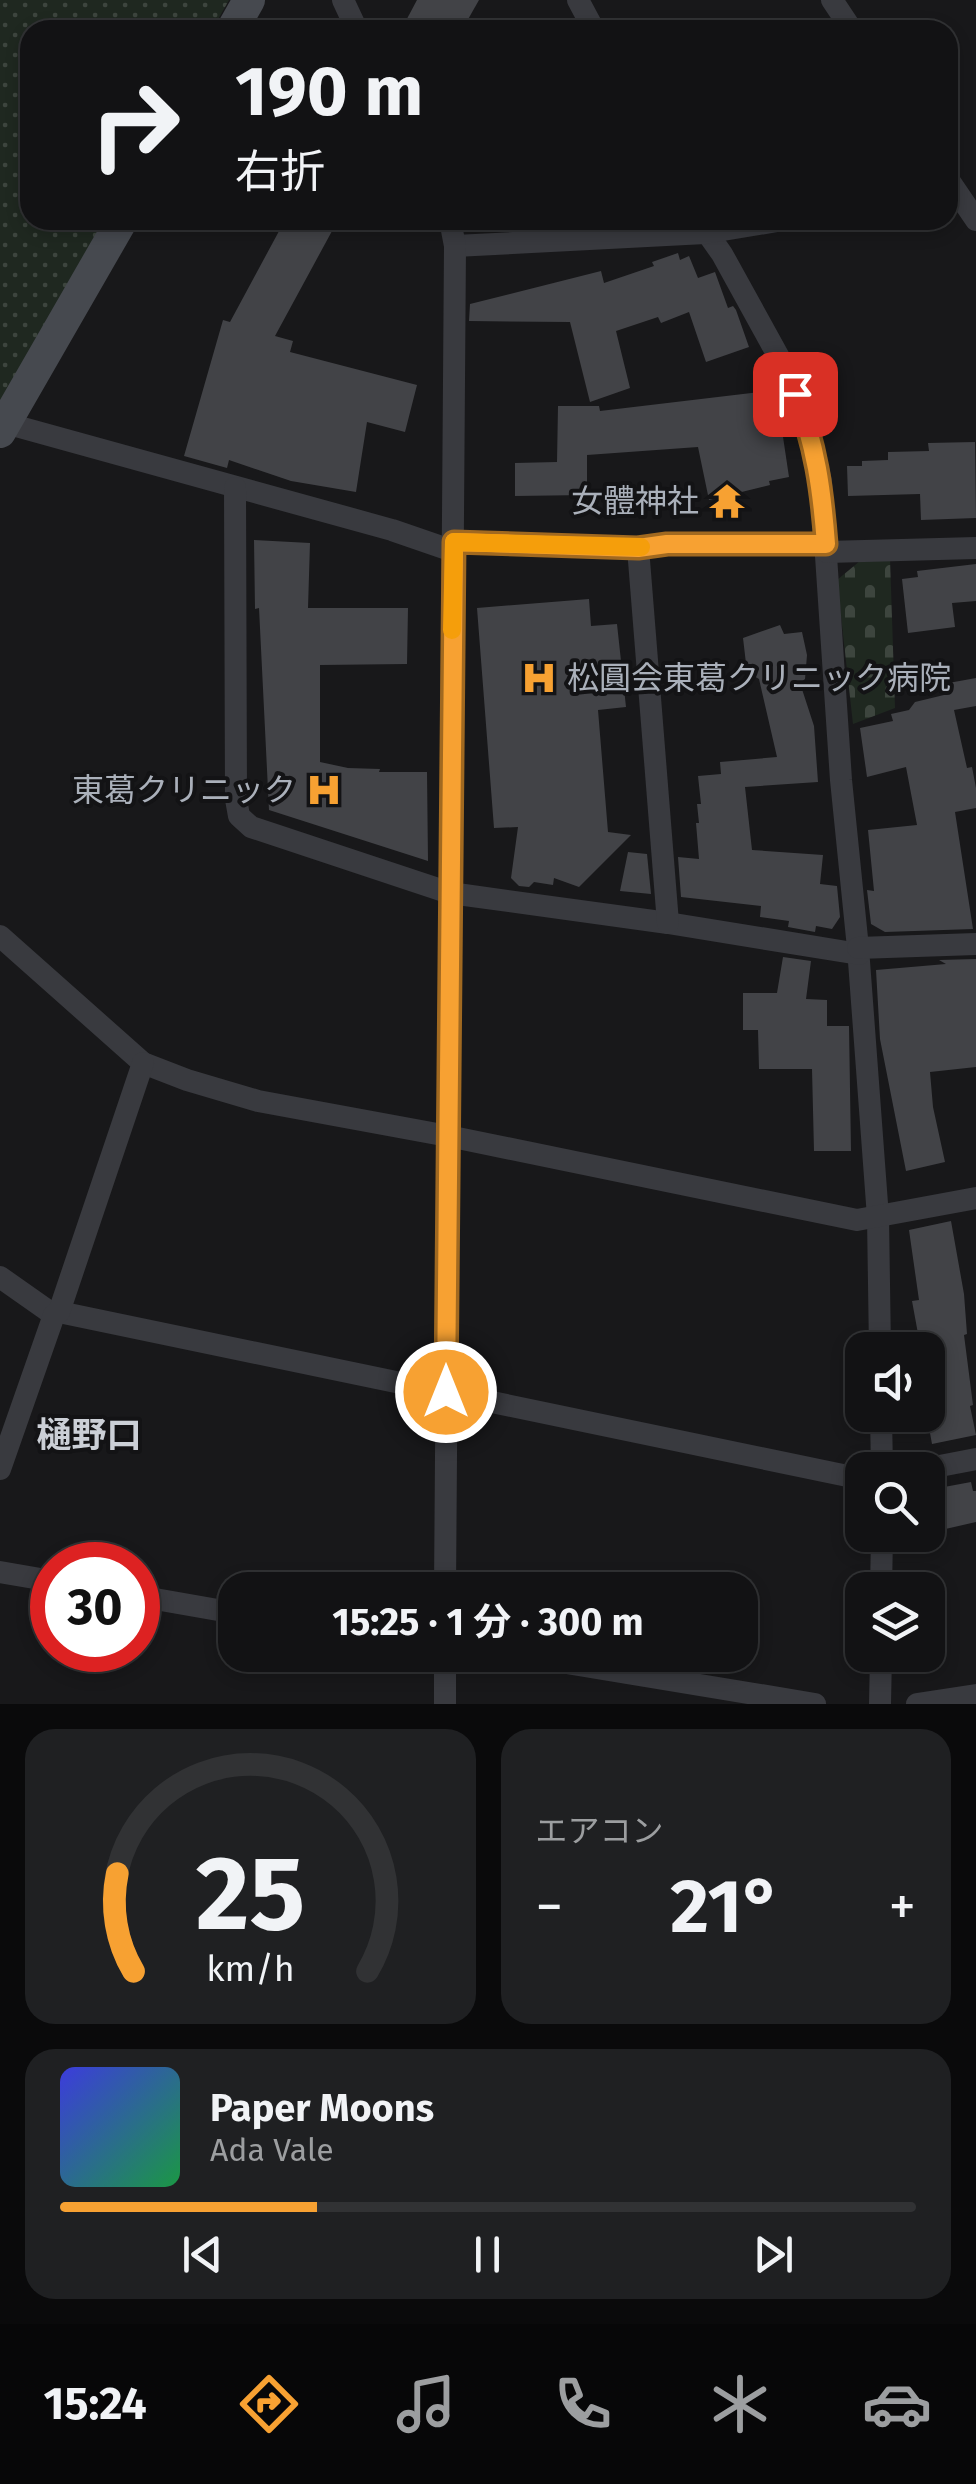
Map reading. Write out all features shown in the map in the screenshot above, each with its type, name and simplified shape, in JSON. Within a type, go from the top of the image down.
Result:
[{"type":"street","points":[[958,196],[976,220]]},
{"type":"street","points":[[116,230],[3,427],[453,547],[638,548],[667,544],[976,548]]},
{"type":"street","points":[[445,1572],[455,246],[452,230]]},
{"type":"street","points":[[455,246],[653,230]]},
{"type":"street","points":[[705,230],[786,370],[805,417],[822,481],[841,780],[878,1217],[880,1332]]},
{"type":"street","points":[[235,488],[236,799],[240,816],[251,827],[450,893],[858,951],[976,944]]},
{"type":"street","points":[[638,548],[668,922]]},
{"type":"street","points":[[0,936],[144,1063],[258,1101],[857,1220],[976,1198]]},
{"type":"street","points":[[0,1469],[144,1063]]},
{"type":"street","points":[[0,1277],[56,1314],[845,1475]]},
{"type":"street","points":[[945,1465],[976,1459]]},
{"type":"street","points":[[0,1572],[30,1578]]},
{"type":"street","points":[[160,1600],[218,1610]]},
{"type":"street","points":[[445,1672],[445,1704]]},
{"type":"street","points":[[621,1672],[815,1704]]},
{"type":"street","points":[[880,1704],[881,1672]]},
{"type":"street","points":[[916,1704],[976,1695]]},
{"type":"green space","points":[[0,0],[229,0],[218,20],[20,20],[20,230],[99,230],[0,405]]},
{"type":"green space","points":[[890,559],[895,708],[853,724],[837,580],[860,561]]},
{"type":"building","points":[[417,0],[479,0],[468,20],[406,20]]},
{"type":"building","points":[[280,230],[333,230],[275,336],[293,341],[290,352],[417,385],[405,432],[367,422],[356,492],[291,481],[229,460],[227,468],[184,456],[223,320],[230,322]]},
{"type":"building","points":[[678,253],[680,260],[689,256],[698,278],[715,272],[728,308],[733,306],[736,310],[749,347],[706,362],[689,312],[661,323],[658,317],[616,331],[630,388],[590,402],[570,322],[469,321],[470,304],[601,271],[604,283],[654,266],[652,262]]},
{"type":"building","points":[[776,390],[789,477],[769,481],[770,485],[709,500],[698,447],[587,455],[587,495],[515,496],[515,463],[557,462],[558,406],[599,406],[600,411]]},
{"type":"building","points":[[975,442],[976,518],[921,520],[920,494],[848,496],[847,466],[888,460],[888,452],[929,451],[928,443]]},
{"type":"building","points":[[254,540],[310,543],[308,608],[408,608],[407,664],[320,665],[320,762],[380,769],[379,772],[427,772],[428,861],[269,810]]},
{"type":"building","points":[[976,564],[976,601],[952,603],[955,627],[908,633],[902,579],[918,577],[917,571]]},
{"type":"building","points":[[589,599],[591,626],[617,624],[626,707],[598,710],[608,832],[631,835],[579,887],[554,878],[553,885],[534,882],[529,887],[519,886],[511,878],[518,827],[494,828],[477,608]]},
{"type":"building","points":[[780,625],[784,634],[802,632],[807,655],[805,679],[800,683],[814,726],[818,782],[745,787],[752,850],[823,855],[820,884],[837,886],[840,917],[832,929],[816,926],[815,932],[788,927],[789,921],[760,917],[761,906],[681,897],[678,857],[699,859],[698,776],[721,774],[720,762],[777,757],[759,679],[747,672],[743,638]]},
{"type":"building","points":[[976,678],[976,706],[954,710],[967,768],[972,767],[976,788],[976,808],[955,812],[973,929],[885,932],[871,924],[867,890],[874,891],[868,830],[917,825],[906,767],[867,777],[860,728],[893,721],[891,714],[909,710],[915,702],[944,695],[943,684]]},
{"type":"building","points":[[628,852],[647,854],[651,894],[620,891]]},
{"type":"building","points":[[783,957],[811,961],[806,999],[827,1000],[827,1026],[849,1026],[851,1151],[814,1151],[812,1069],[759,1069],[758,1030],[743,1030],[743,993],[777,993]]},
{"type":"building","points":[[976,959],[976,1067],[930,1072],[945,1162],[906,1171],[880,1039],[876,970],[946,964],[939,960]]},
{"type":"building","points":[[951,1221],[964,1294],[964,1335],[973,1405],[970,1406],[976,1435],[932,1444],[930,1432],[945,1432],[945,1332],[918,1332],[912,1301],[919,1300],[909,1230]]},
{"type":"building","points":[[971,1482],[976,1491],[976,1522],[945,1529],[945,1487]]},
{"type":"slow traffic","points":[[452,630],[454,542],[641,547]]},
{"type":"place","name":"女體神社","points":[[727,501]]},
{"type":"place","name":"松圓会東葛クリニック病院","points":[[539,678]]},
{"type":"place","name":"東葛クリニック","points":[[324,790]]},
{"type":"district","name":"樋野口","points":[[89,1435]]},
{"type":"route","points":[[446,1392],[454,542],[638,548],[667,544],[826,544],[822,481],[795,394]]}]
